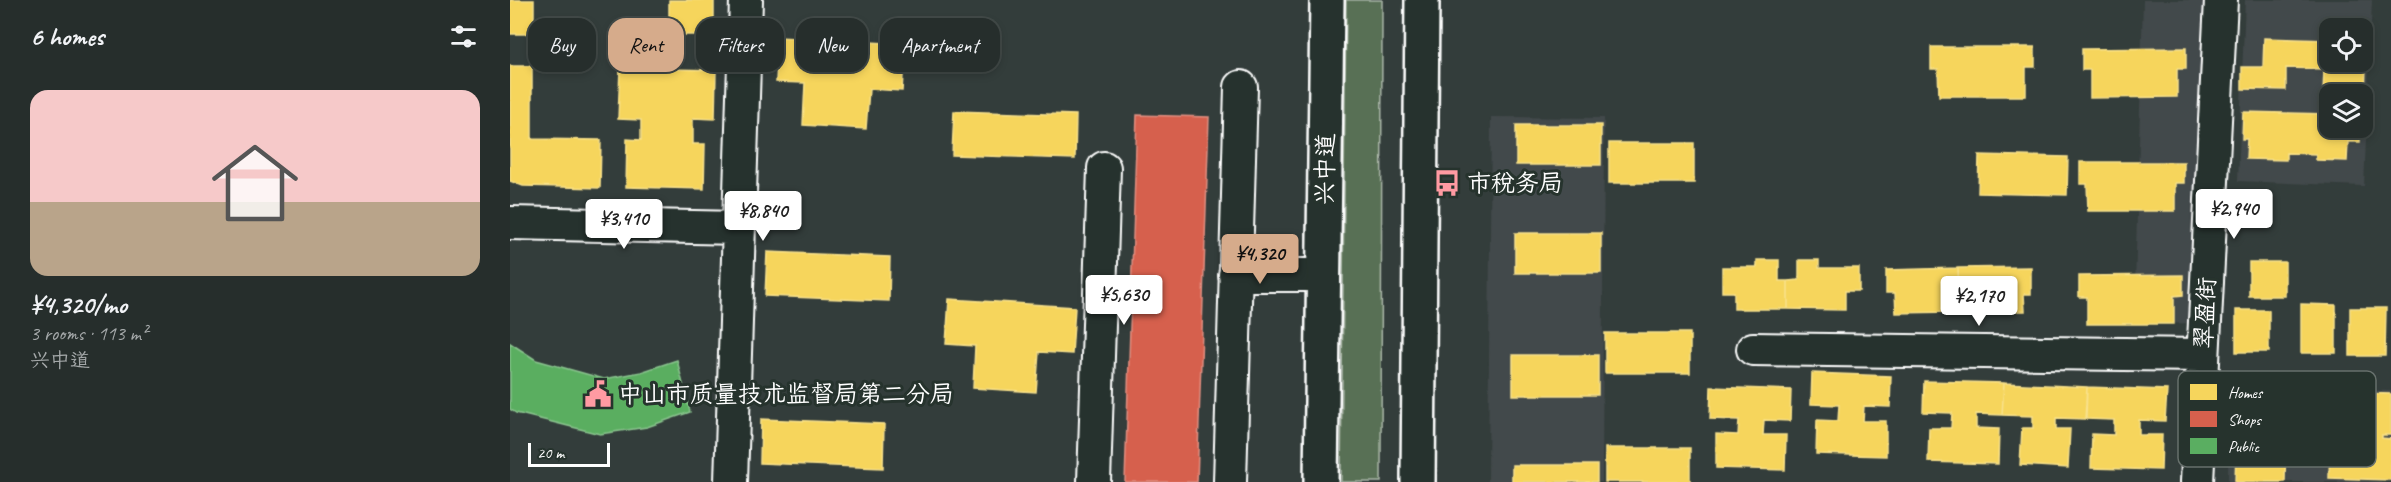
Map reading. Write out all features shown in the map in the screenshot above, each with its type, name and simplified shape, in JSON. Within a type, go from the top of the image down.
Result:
[{"type":"main road","name":"兴中道","points":[[1321,482],[1327,0]]},
{"type":"main road","points":[[1418,482],[1422,0]]},
{"type":"street","points":[[731,482],[746,0]]},
{"type":"street","name":"翠盈街","points":[[2202,371],[2221,0]]},
{"type":"street","points":[[1230,482],[1241,87]]},
{"type":"street","points":[[1094,482],[1104,168]]},
{"type":"street","points":[[510,223],[739,228]]},
{"type":"street","points":[[1235,275],[1324,275]]},
{"type":"street","points":[[1753,349],[2203,354]]},
{"type":"street","name":"翠盈街","points":[[2197,482],[2198,467]]},
{"type":"shaded area","points":[[2143,0],[2205,0],[2199,323],[2134,324]]},
{"type":"shaded area","points":[[2245,0],[2372,0],[2371,18],[2319,18],[2319,72],[2369,72],[2368,84],[2319,84],[2319,138],[2366,138],[2364,186],[2238,181]]},
{"type":"shaded area","points":[[1491,117],[1604,118],[1602,482],[1488,482]]},
{"type":"shaded area","points":[[2376,391],[2391,391],[2391,482],[2228,482],[2228,467],[2376,467]]},
{"type":"green space","points":[[1346,0],[1382,0],[1381,482],[1341,482]]},
{"type":"building: Homes","points":[[510,0],[534,0],[534,18],[528,18],[528,34],[510,34]]},
{"type":"building: Homes","points":[[669,0],[714,0],[714,18],[696,18],[696,35],[684,35],[684,18],[669,18]]},
{"type":"building: Homes","points":[[784,37],[796,38],[796,72],[868,72],[868,42],[880,43],[880,72],[903,72],[902,91],[869,89],[866,129],[803,125],[805,83],[776,82],[776,72],[784,72]]},
{"type":"building: Homes","points":[[2264,38],[2319,40],[2319,69],[2286,68],[2286,90],[2242,89],[2242,67],[2263,67]]},
{"type":"building: Homes","points":[[1931,47],[2035,47],[2035,67],[2026,67],[2026,96],[1939,96],[1938,69],[1931,69]]},
{"type":"building: Homes","points":[[2186,48],[2186,69],[2177,69],[2177,97],[2090,98],[2090,70],[2082,70],[2082,49]]},
{"type":"building: Homes","points":[[510,66],[528,66],[528,72],[532,72],[532,139],[601,140],[600,188],[523,186],[510,181]]},
{"type":"building: Homes","points":[[684,69],[716,72],[715,119],[693,118],[693,144],[705,144],[704,189],[626,187],[627,139],[641,140],[641,120],[618,119],[620,72],[684,72]]},
{"type":"building: Homes","points":[[2324,72],[2366,72],[2365,84],[2323,84]]},
{"type":"building: Homes","points":[[954,111],[1076,115],[1075,159],[952,155]]},
{"type":"building: Homes","points":[[2243,112],[2319,114],[2319,138],[2360,138],[2360,142],[2348,142],[2347,161],[2316,160],[2316,154],[2286,153],[2286,160],[2246,159],[2247,139],[2242,139]]},
{"type":"building: Homes","points":[[1516,125],[1601,125],[1601,165],[1516,165]]},
{"type":"building: Homes","points":[[1609,143],[1694,143],[1694,183],[1609,183]]},
{"type":"building: Homes","points":[[1979,155],[2068,157],[2067,195],[1978,193]]},
{"type":"building: Homes","points":[[2080,162],[2184,162],[2184,183],[2175,183],[2175,211],[2088,211],[2087,184],[2080,184]]},
{"type":"building: Homes","points":[[1515,233],[1601,233],[1601,273],[1515,273]]},
{"type":"building: Homes","points":[[767,252],[890,257],[889,301],[765,296]]},
{"type":"building: Homes","points":[[1757,260],[1779,260],[1779,281],[1788,281],[1788,309],[1734,309],[1734,292],[1722,292],[1722,267],[1757,267]]},
{"type":"building: Homes","points":[[1799,260],[1819,260],[1819,268],[1859,268],[1859,291],[1845,291],[1845,310],[1788,309],[1788,281],[1799,280]]},
{"type":"building: Homes","points":[[2249,262],[2285,262],[2285,296],[2249,296]]},
{"type":"building: Homes","points":[[2031,267],[2031,294],[2024,294],[2025,311],[1968,312],[1968,291],[1959,292],[1958,268]]},
{"type":"building: Homes","points":[[1958,268],[1959,294],[1952,294],[1952,312],[1896,313],[1895,293],[1886,293],[1886,270]]},
{"type":"building: Homes","points":[[2183,275],[2183,295],[2174,296],[2174,324],[2087,324],[2087,297],[2079,297],[2079,276]]},
{"type":"building: Homes","points":[[949,299],[1075,307],[1072,354],[1039,352],[1036,392],[973,388],[975,346],[946,344]]},
{"type":"building: Homes","points":[[2301,304],[2336,305],[2336,353],[2301,353]]},
{"type":"building: Homes","points":[[2350,308],[2386,308],[2385,356],[2350,356]]},
{"type":"building: Homes","points":[[2236,310],[2269,310],[2269,352],[2236,352]]},
{"type":"building: Homes","points":[[1605,333],[1690,333],[1690,373],[1605,373]]},
{"type":"building: Homes","points":[[1513,355],[1598,355],[1598,395],[1513,395]]},
{"type":"building: Homes","points":[[1812,373],[1891,376],[1890,407],[1864,406],[1863,421],[1886,421],[1886,456],[1816,454],[1817,420],[1838,421],[1839,405],[1811,404]]},
{"type":"building: Homes","points":[[1924,381],[2004,383],[2002,415],[1976,414],[1976,428],[1999,429],[1998,464],[1928,462],[1929,428],[1951,428],[1952,413],[1923,412]]},
{"type":"building: Homes","points":[[2004,383],[2087,387],[2085,419],[2056,418],[2056,429],[2070,429],[2068,468],[2020,465],[2022,428],[2033,428],[2033,416],[2002,415]]},
{"type":"building: Homes","points":[[1711,387],[1791,390],[1790,421],[1764,420],[1763,435],[1786,435],[1785,470],[1716,468],[1716,434],[1738,435],[1739,420],[1710,419]]},
{"type":"building: Homes","points":[[2087,387],[2167,390],[2165,421],[2139,420],[2139,435],[2162,435],[2161,470],[2091,468],[2092,434],[2114,435],[2114,420],[2086,419]]},
{"type":"building: Homes","points":[[2376,394],[2391,394],[2391,435],[2382,435],[2382,438],[2391,439],[2391,480],[2329,478],[2329,467],[2376,467]]},
{"type":"building: Homes","points":[[761,419],[884,424],[883,468],[760,463]]},
{"type":"building: Homes","points":[[1605,448],[1690,448],[1690,482],[1605,482]]},
{"type":"building: Homes","points":[[1512,465],[1597,465],[1597,482],[1512,482]]},
{"type":"building: Homes","points":[[2235,467],[2285,467],[2285,482],[2235,482]]},
{"type":"building: Shops","points":[[1137,115],[1209,117],[1197,482],[1125,482]]},
{"type":"building: Public","name":"中山市质量技术监督局第二分局","points":[[510,343],[536,360],[604,379],[641,372],[677,360],[690,412],[647,427],[600,434],[516,413],[510,409]]},
{"type":"place","name":"市税务局","points":[[1447,183]]},
{"type":"place","name":"中山市质量技术监督局第二分局","points":[[598,394]]}]
